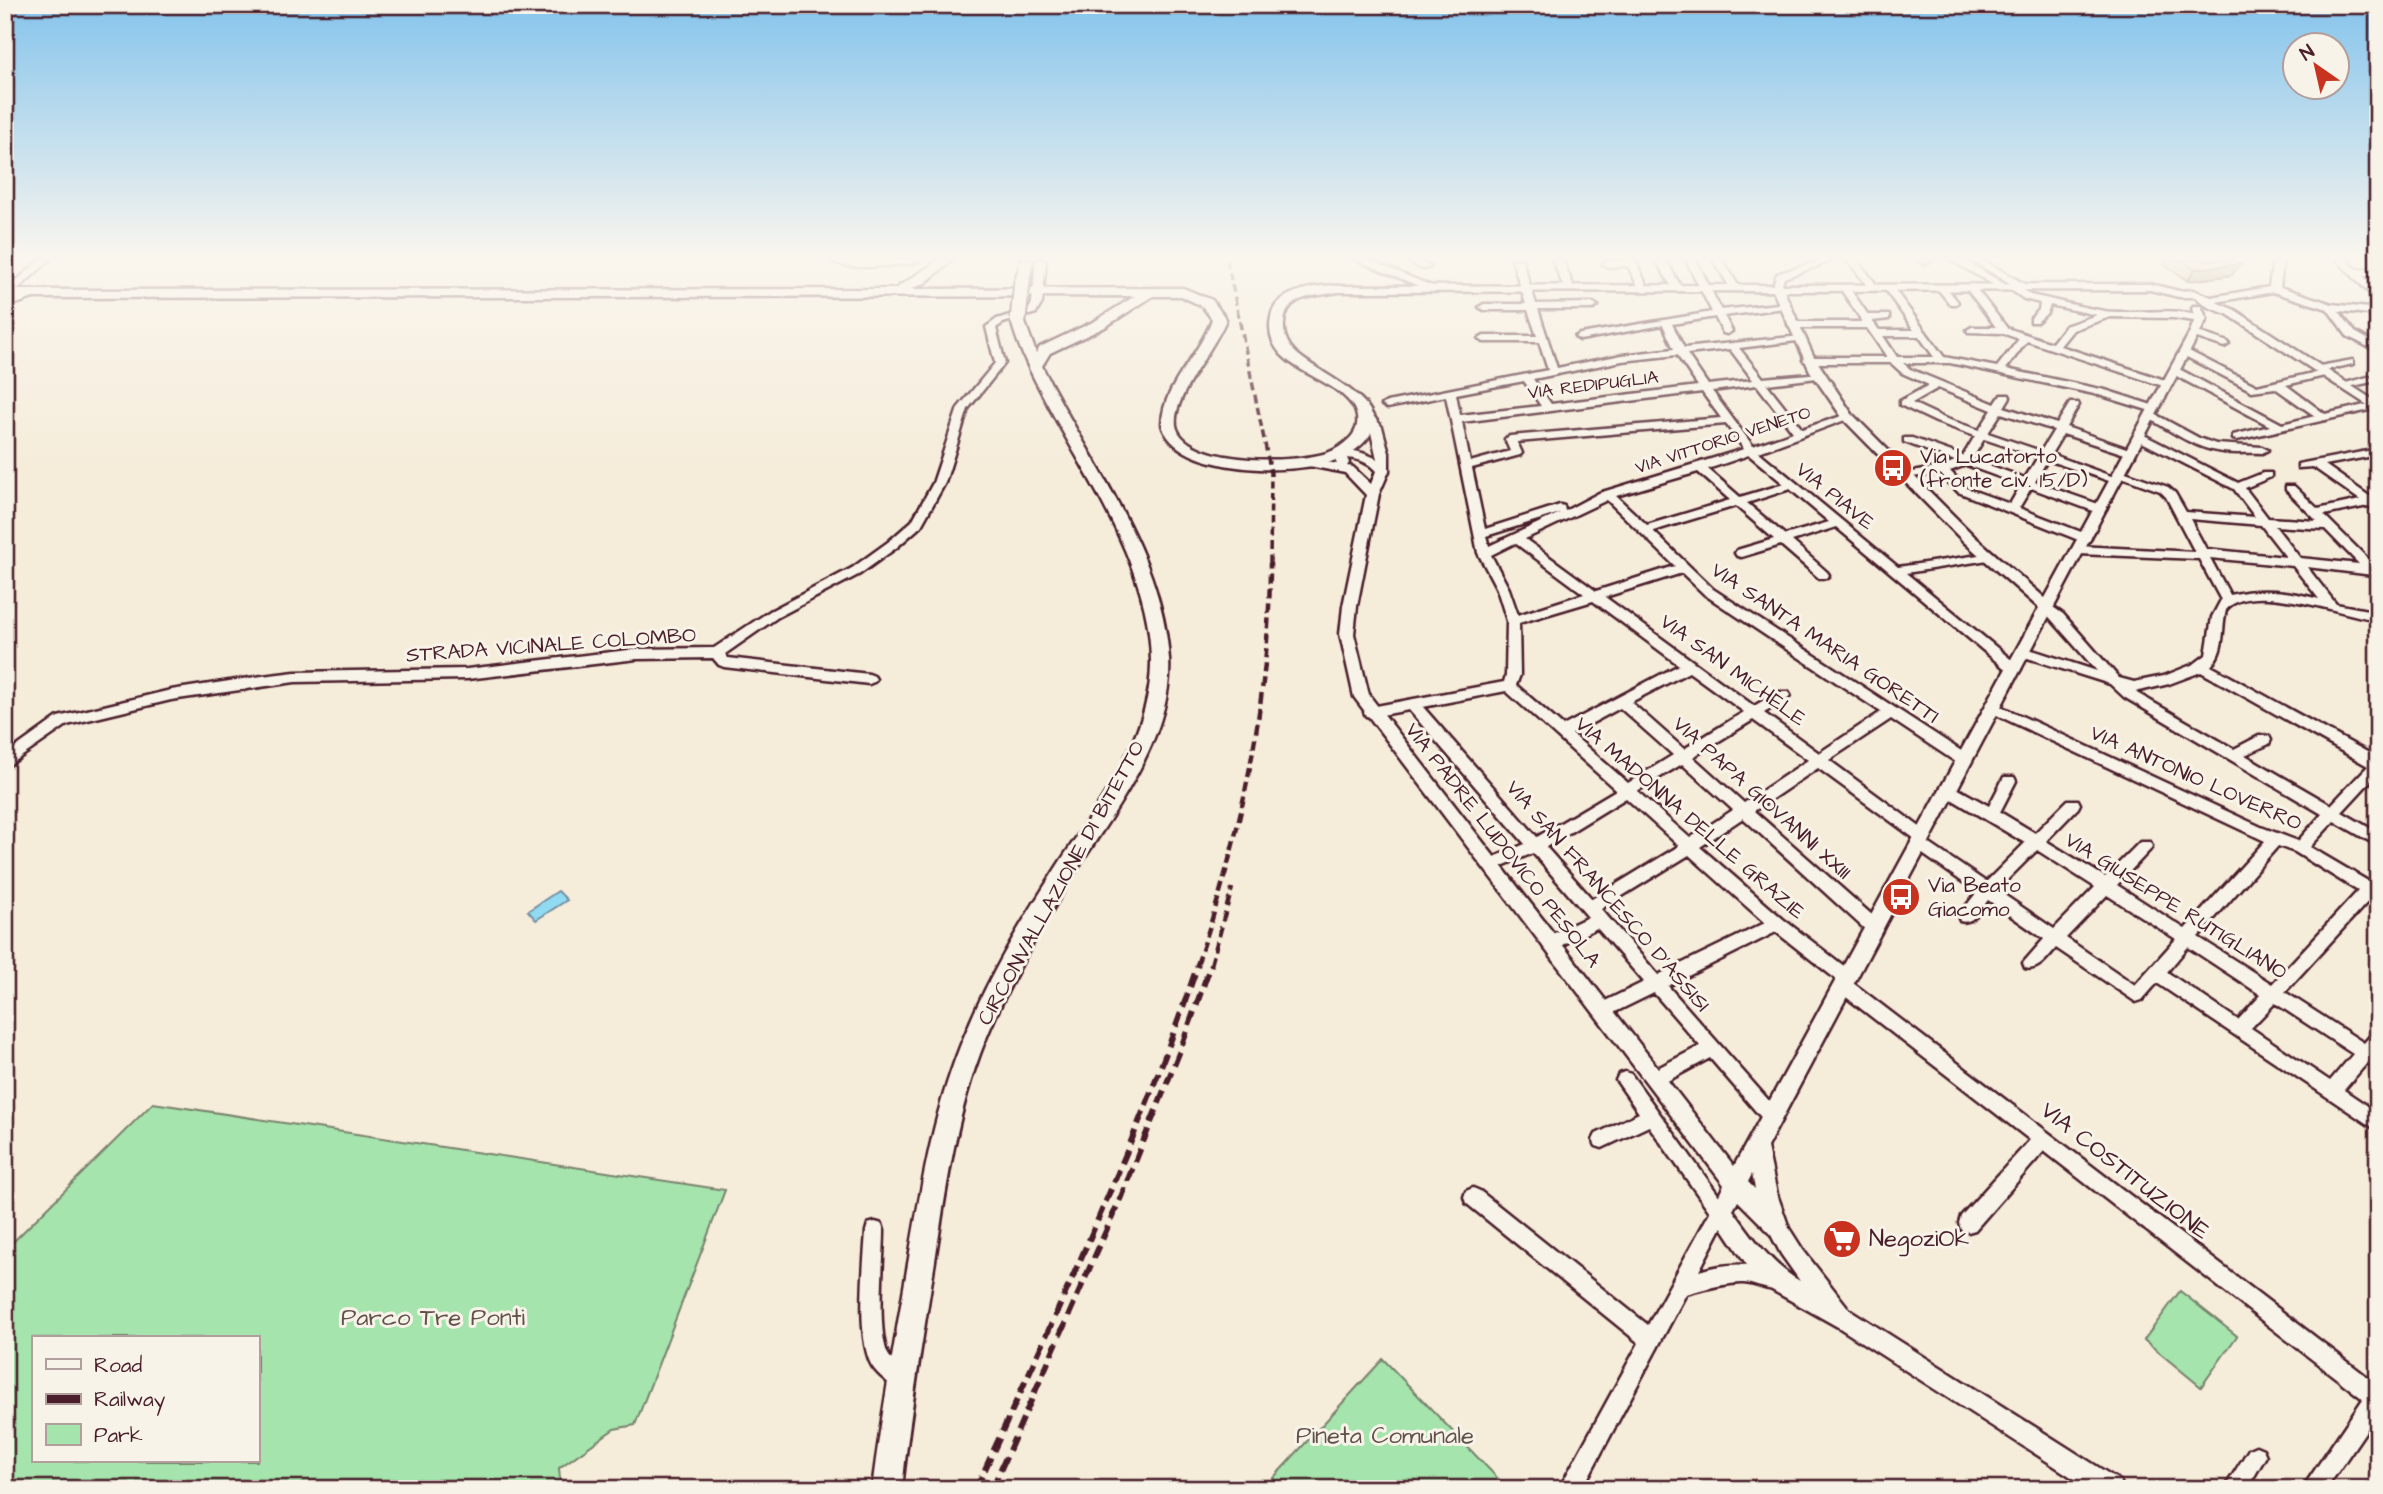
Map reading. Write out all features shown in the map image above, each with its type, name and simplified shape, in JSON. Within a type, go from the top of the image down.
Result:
[{"type":"main road","name":"CIRCONVALLAZIONE DI BITETTO","points":[[887,1489],[901,1380],[946,1122],[968,1053],[996,991],[1041,910],[1122,780],[1151,713],[1160,666],[1156,616],[1139,569],[1096,480],[1035,366],[1020,330]]},
{"type":"main road","points":[[1024,330],[1038,341],[1067,339]]},
{"type":"main road","points":[[1035,366],[1045,350],[1086,330]]},
{"type":"main road","points":[[1215,330],[1168,414],[1171,431],[1182,445],[1204,456],[1232,463],[1308,462],[1338,454],[1363,433],[1363,411],[1353,397],[1290,354],[1277,330]]},
{"type":"street","name":"STRADA VICINALE COLOMBO","points":[[5,764],[63,721],[171,695],[295,677],[467,674],[637,654],[717,653],[774,614],[856,571],[917,523],[939,483],[963,408],[1000,363],[992,330]]},
{"type":"street","points":[[1539,330],[1553,370]]},
{"type":"street","points":[[1580,337],[1622,330]]},
{"type":"street","name":"VIA PIAVE","points":[[1670,330],[1705,389],[1750,450],[2014,669]]},
{"type":"street","points":[[1387,405],[1553,370],[1622,358],[1732,345],[1811,330]]},
{"type":"street","points":[[1874,330],[1900,367],[1936,385],[2002,402],[2060,429],[2131,453]]},
{"type":"street","points":[[1901,330],[1922,333]]},
{"type":"street","points":[[1920,330],[1941,360]]},
{"type":"street","points":[[1972,330],[2003,330],[2167,384]]},
{"type":"street","points":[[2053,348],[2067,330]]},
{"type":"street","points":[[1570,1489],[2196,330]]},
{"type":"street","points":[[2258,330],[2377,406]]},
{"type":"street","points":[[2348,330],[2378,349]]},
{"type":"street","points":[[1795,331],[1817,375],[1848,417],[2015,583],[2068,625],[2116,683],[2129,694],[2378,840]]},
{"type":"street","points":[[2195,334],[2224,344]]},
{"type":"street","points":[[2351,334],[2370,336]]},
{"type":"street","points":[[1484,339],[1542,339]]},
{"type":"street","points":[[1999,371],[2024,339]]},
{"type":"street","points":[[1732,345],[1799,433]]},
{"type":"street","points":[[2185,352],[2256,389],[2349,362]]},
{"type":"street","points":[[1808,360],[1941,360],[1999,371],[2101,393],[2153,412],[2207,444],[2224,449],[2244,447],[2262,450]]},
{"type":"street","points":[[2175,371],[2280,427]]},
{"type":"street","name":"VIA REDIPUGLIA","points":[[1457,419],[1817,375]]},
{"type":"street","points":[[1525,376],[1548,408]]},
{"type":"street","points":[[2343,385],[2368,380]]},
{"type":"street","points":[[2277,384],[2323,417]]},
{"type":"street","points":[[1936,385],[1904,403],[1940,420],[2044,455],[2164,489],[2171,495],[2227,600]]},
{"type":"street","points":[[1371,712],[1509,686],[1513,675],[1513,621],[1503,589],[1485,553],[1450,392]]},
{"type":"street","points":[[1905,476],[1943,470],[1965,461],[1980,433],[2002,402]]},
{"type":"street","points":[[2012,510],[2074,405]]},
{"type":"street","points":[[2237,437],[2377,406]]},
{"type":"street","points":[[1363,411],[1376,427],[1381,440],[1383,471]]},
{"type":"street","name":"VIA VITTORIO VENETO","points":[[1481,534],[1700,468],[1848,417]]},
{"type":"street","points":[[1467,466],[1516,453],[1510,439],[1728,421]]},
{"type":"street","points":[[2140,436],[2238,487],[2333,608]]},
{"type":"street","points":[[1908,440],[2100,509]]},
{"type":"street","points":[[2302,466],[2378,452]]},
{"type":"street","points":[[1338,454],[1355,454],[1368,459],[1383,471]]},
{"type":"street","points":[[1338,454],[1349,470],[1373,494]]},
{"type":"street","points":[[1308,462],[1349,470]]},
{"type":"street","points":[[2316,464],[2375,504]]},
{"type":"street","points":[[1700,468],[1823,575]]},
{"type":"street","points":[[1943,470],[1957,487],[2081,544],[2195,556],[2203,553],[2374,572]]},
{"type":"street","name":"VIA PADRE LUDOVICO PESOLA","points":[[1383,471],[1373,494],[1350,606],[1348,634],[1357,684],[1371,712],[1735,1183],[1776,1225]]},
{"type":"street","points":[[2238,487],[2267,475]]},
{"type":"street","points":[[1644,530],[1792,485]]},
{"type":"street","points":[[2290,488],[2374,572]]},
{"type":"street","name":"VIA VITTORIO VENETO","points":[[1485,553],[1608,495]]},
{"type":"street","name":"VIA SANTA MARIA GORETTI","points":[[1608,495],[1709,592],[1964,760]]},
{"type":"street","points":[[2315,513],[2375,504]]},
{"type":"street","points":[[2182,515],[2328,526]]},
{"type":"street","points":[[1741,553],[1837,523]]},
{"type":"street","name":"VIA SAN MICHELE","points":[[1516,538],[1821,760],[1987,891],[2136,995],[2155,973]]},
{"type":"street","points":[[1896,571],[1988,556]]},
{"type":"street","points":[[1513,621],[1683,568]]},
{"type":"street","points":[[2023,652],[2134,687],[2151,685],[2202,667],[2212,657],[2219,613],[2227,600],[2246,595],[2280,593],[2333,608],[2378,616]]},
{"type":"street","points":[[717,653],[724,662],[869,680]]},
{"type":"street","points":[[1562,733],[1690,666]]},
{"type":"street","points":[[2202,667],[2378,765],[2300,848]]},
{"type":"street","name":"VIA MADONNA DELLE GRAZIE","points":[[1509,686],[1845,982]]},
{"type":"street","points":[[1490,865],[1537,845],[1783,695]]},
{"type":"street","name":"VIA PAPA GIOVANNI XXIII","points":[[1621,701],[1874,927]]},
{"type":"street","name":"VIA SAN FRANCESCO D'ASSISI","points":[[1412,704],[1772,1117]]},
{"type":"street","name":"VIA ANTONIO LOVERRO","points":[[1993,708],[2300,848],[2374,892]]},
{"type":"street","points":[[1550,943],[1889,713]]},
{"type":"street","points":[[2233,755],[2264,740]]},
{"type":"street","points":[[1992,814],[2009,781]]},
{"type":"street","name":"VIA GIUSEPPE RUTIGLIANO","points":[[1948,790],[1992,814],[2188,937],[2371,1057]]},
{"type":"street","points":[[1966,916],[2073,804]]},
{"type":"street","points":[[2276,838],[2155,973],[2378,1123]]},
{"type":"street","points":[[2031,963],[2145,846]]},
{"type":"street","points":[[2239,1030],[2273,992],[2374,892]]},
{"type":"street","points":[[1603,1010],[1777,924]]},
{"type":"street","name":"VIA COSTITUZIONE","points":[[1845,982],[2043,1139],[2377,1396]]},
{"type":"street","points":[[2332,1092],[2371,1057],[2378,1039]]},
{"type":"street","points":[[1656,1079],[1712,1048]]},
{"type":"street","points":[[1625,1080],[1755,1257],[1780,1282]]},
{"type":"street","points":[[1602,1140],[1651,1116]]},
{"type":"street","points":[[1968,1223],[2043,1139]]},
{"type":"street","points":[[1756,1144],[1776,1225],[1798,1263],[1846,1319]]},
{"type":"street","points":[[1473,1197],[1651,1340]]},
{"type":"street","points":[[875,1231],[872,1325],[880,1361],[901,1380]]},
{"type":"street","points":[[1679,1287],[1715,1276],[1744,1273],[1780,1282],[1846,1319],[2112,1489]]},
{"type":"street","points":[[2313,1489],[2377,1396]]},
{"type":"street","points":[[2235,1489],[2256,1456]]},
{"type":"green space","name":"Parco Tre Ponti","points":[[153,1103],[725,1190],[635,1425],[614,1429],[559,1468],[561,1489],[5,1489],[5,1250]]},
{"type":"green space","points":[[2180,1291],[2237,1336],[2201,1387],[2144,1340]]},
{"type":"green space","name":"Pineta Comunale","points":[[1383,1359],[1508,1489],[1263,1489]]},
{"type":"water","points":[[558,891],[567,900],[536,920],[528,911]]},
{"type":"railway","points":[[1241,330],[1271,473],[1270,564]]},
{"type":"railway","points":[[1197,965],[1227,867],[1250,767],[1265,665],[1270,563]]},
{"type":"railway","points":[[1211,965],[1232,888]]},
{"type":"railway","points":[[976,1489],[1122,1164],[1198,964]]},
{"type":"railway","points":[[992,1489],[1121,1197],[1181,1048],[1211,964]]},
{"type":"place","name":"Via Lucatorto (fronte civ. 15/D)","points":[[1893,468]]},
{"type":"place","name":"Via Beato Giacomo","points":[[1901,897]]},
{"type":"place","name":"NegoziOk","points":[[1842,1239]]}]
